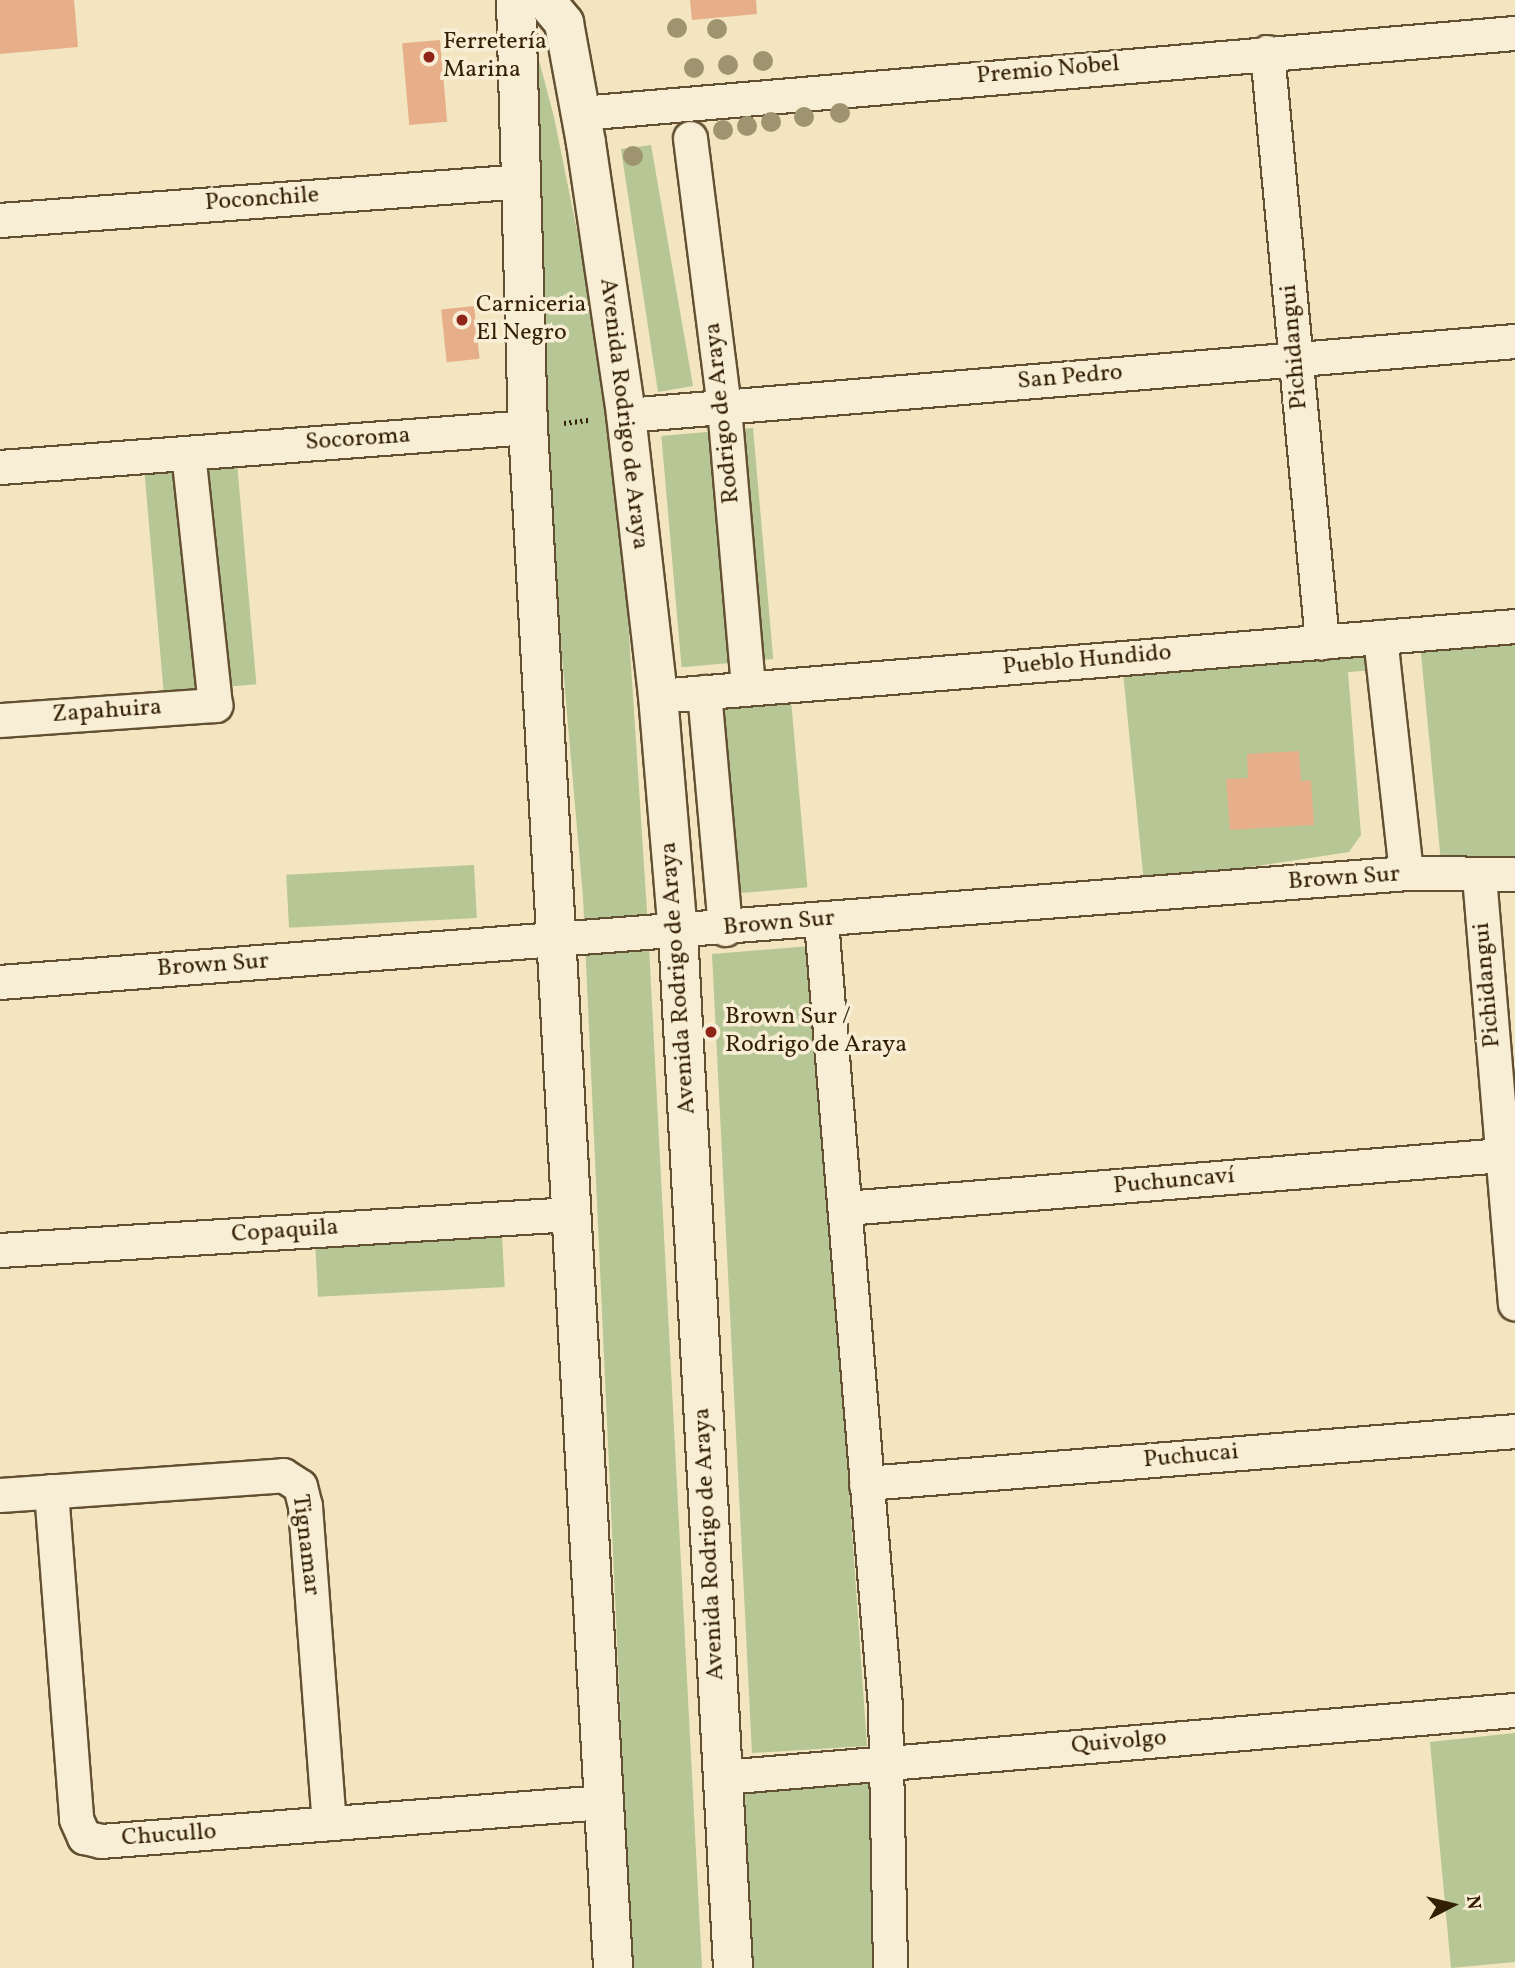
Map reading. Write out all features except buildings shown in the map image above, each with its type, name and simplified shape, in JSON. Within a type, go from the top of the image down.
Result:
[{"type":"main road","points":[[516,0],[528,427],[554,942],[613,1968]]},
{"type":"main road","name":"Avenida Rodrigo de Araya","points":[[545,0],[564,23],[581,113],[626,415],[658,696],[678,932],[733,1968]]},
{"type":"street","name":"Premio Nobel","points":[[581,113],[1267,52],[1515,33]]},
{"type":"street","name":"Pichidangui","points":[[1267,52],[1322,642]]},
{"type":"street","name":"Rodrigo de Araya","points":[[690,138],[724,407],[748,688]]},
{"type":"street","name":"Poconchile","points":[[0,219],[523,181]]},
{"type":"street","name":"San Pedro","points":[[626,415],[1515,341]]},
{"type":"street","name":"Socoroma","points":[[0,467],[528,427]]},
{"type":"street","name":"Zapahuira","points":[[0,720],[215,705],[187,453]]},
{"type":"street","name":"Pueblo Hundido","points":[[658,696],[1515,626]]},
{"type":"street","points":[[1380,637],[1406,873]]},
{"type":"street","points":[[704,692],[725,929]]},
{"type":"street","name":"Brown Sur","points":[[0,982],[725,929],[1406,873],[1479,876],[1515,874]]},
{"type":"street","name":"Pichidangui","points":[[1479,876],[1515,1303]]},
{"type":"street","points":[[821,921],[886,1763],[890,1968]]},
{"type":"street","name":"Puchuncaví","points":[[845,1208],[1503,1155]]},
{"type":"street","name":"Copaquila","points":[[0,1250],[570,1214]]},
{"type":"street","name":"Puchucai","points":[[866,1483],[1515,1431]]},
{"type":"street","name":"Tignamar","points":[[0,1495],[283,1475],[300,1486],[305,1506],[329,1823]]},
{"type":"street","name":"Chucullo","points":[[51,1492],[76,1819],[84,1837],[101,1841],[603,1802]]},
{"type":"street","name":"Quivolgo","points":[[723,1777],[1515,1710]]},
{"type":"path","points":[[528,427],[626,415]]},
{"type":"green space","points":[[523,0],[554,117],[615,419],[648,927],[702,1968],[632,1968],[583,897],[542,426]]},
{"type":"green space","points":[[651,145],[693,386],[658,392],[621,149]]},
{"type":"green space","points":[[753,428],[773,659],[682,667],[661,436]]},
{"type":"green space","points":[[237,463],[256,684],[164,692],[144,471]]},
{"type":"green space","points":[[1515,635],[1515,857],[1441,862],[1420,643]]},
{"type":"green space","points":[[1366,648],[1376,670],[1348,672],[1361,835],[1349,852],[1144,883],[1123,672]]},
{"type":"green space","points":[[791,700],[807,887],[736,894],[719,706]]},
{"type":"green space","points":[[474,865],[477,918],[289,928],[286,875]]},
{"type":"green space","points":[[811,946],[867,1746],[752,1753],[712,954]]},
{"type":"green space","points":[[502,1235],[505,1287],[318,1297],[315,1245]]},
{"type":"green space","points":[[1515,1733],[1515,1962],[1451,1968],[1430,1742]]},
{"type":"green space","points":[[874,1783],[877,1968],[748,1968],[745,1785]]},
{"type":"place","name":"Ferretería Marina","points":[[429,57]]},
{"type":"place","name":"Carniceria El Negro","points":[[462,320]]},
{"type":"place","name":"Brown Sur / Rodrigo de Araya","points":[[711,1032]]}]
